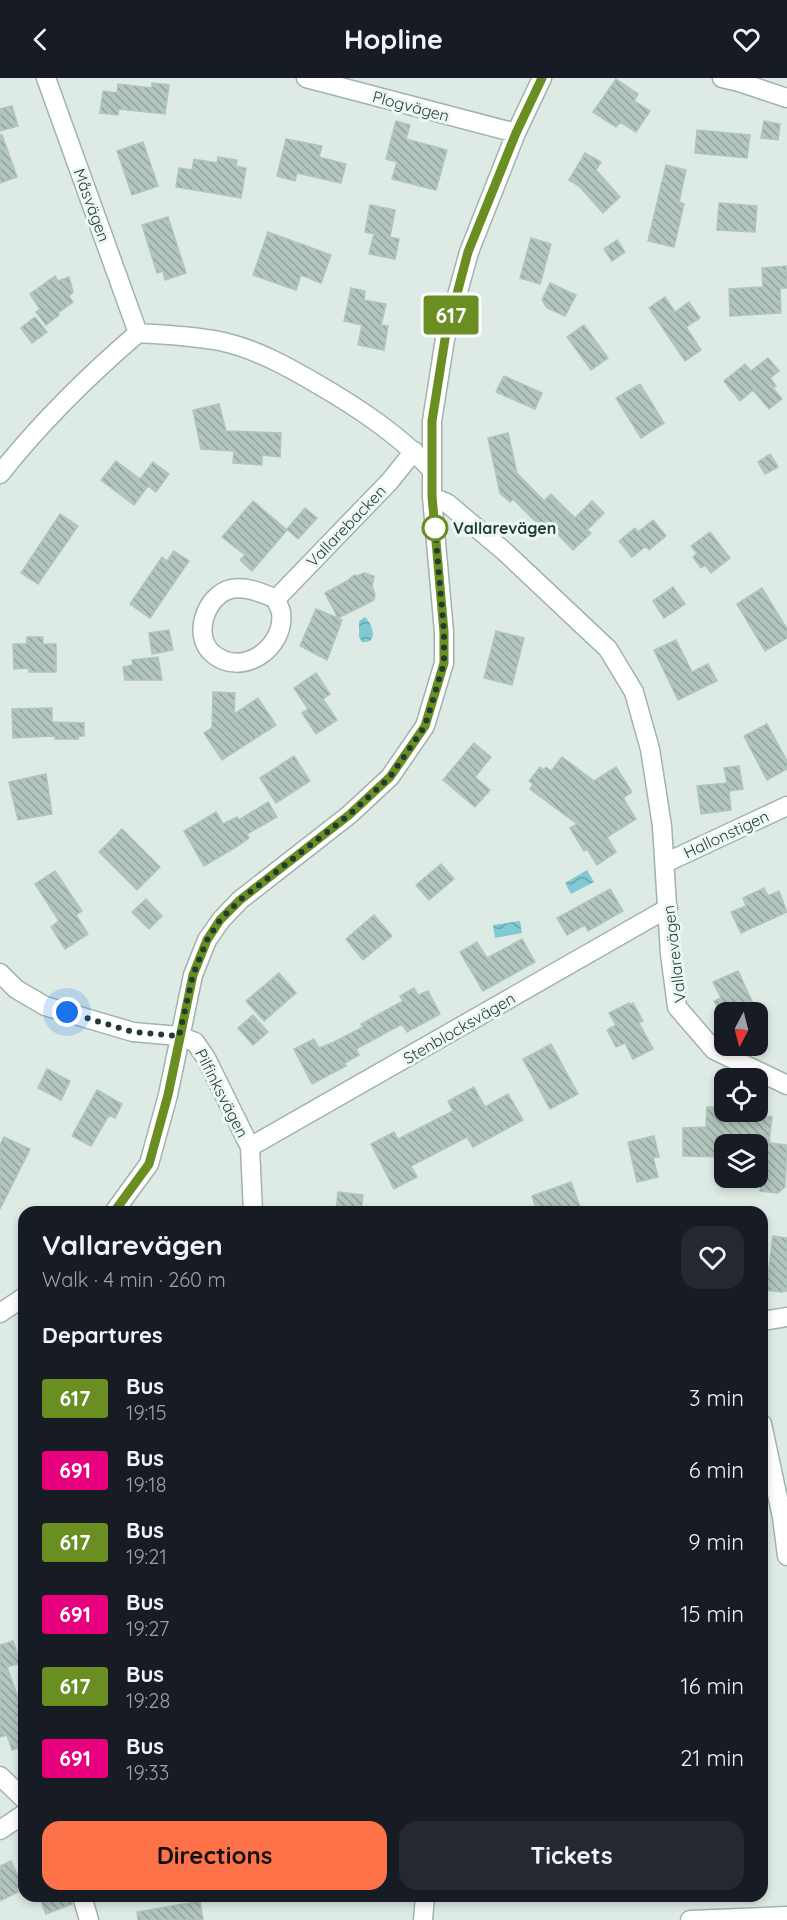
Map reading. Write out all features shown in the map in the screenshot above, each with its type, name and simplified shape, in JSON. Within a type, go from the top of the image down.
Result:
[{"type":"street","name":"Måsvägen","points":[[46,78],[138,333]]},
{"type":"street","name":"Plogvägen","points":[[306,78],[516,133]]},
{"type":"street","points":[[118,1206],[149,1164],[168,1095],[193,975],[207,940],[220,920],[240,900],[349,815],[390,777],[425,726],[444,663],[444,632],[432,496],[432,421],[445,339],[468,252],[516,133],[542,78]]},
{"type":"street","points":[[722,78],[787,98]]},
{"type":"street","points":[[0,474],[30,436],[138,333],[224,342],[267,357],[364,412],[414,451],[432,470]]},
{"type":"street","name":"Vallarebacken","points":[[276,599],[390,481],[414,451]]},
{"type":"street","name":"Vallarevägen","points":[[432,496],[447,503],[504,552],[608,649],[634,692],[650,749],[662,826],[670,954],[677,1007],[714,1050],[787,1085]]},
{"type":"street","points":[[246,589],[276,599],[281,613],[279,629],[272,645],[260,657],[244,663],[228,662],[211,652],[203,638],[203,622],[209,605],[219,594],[246,589]]},
{"type":"street","name":"Hallonstigen","points":[[665,863],[787,806]]},
{"type":"street","name":"Stenblocksvägen","points":[[250,1147],[668,908]]},
{"type":"street","name":"Pilfinksvägen","points":[[0,973],[16,989],[45,1005],[133,1032],[179,1036],[195,1042],[206,1058],[250,1147],[253,1206]]},
{"type":"street","points":[[0,1313],[18,1301]]},
{"type":"street","points":[[768,1320],[787,1317]]},
{"type":"street","points":[[768,1452],[782,1517],[787,1556]]},
{"type":"street","points":[[0,1776],[18,1793]]},
{"type":"street","points":[[0,1830],[18,1818]]},
{"type":"street","points":[[84,1902],[89,1920]]},
{"type":"street","points":[[423,1920],[424,1902]]},
{"type":"street","points":[[690,1920],[787,1916]]},
{"type":"water","points":[[365,617],[372,629],[373,637],[367,642],[362,642],[359,637],[359,621]]},
{"type":"water","points":[[587,870],[594,882],[571,894],[565,883]]},
{"type":"water","points":[[520,921],[522,933],[495,938],[493,925]]},
{"type":"building","points":[[616,79],[638,94],[634,101],[650,111],[636,132],[620,122],[616,127],[593,112]]},
{"type":"building","points":[[152,83],[169,85],[165,114],[119,109],[118,115],[100,113],[103,91],[117,93],[118,84],[152,88]]},
{"type":"building","points":[[12,106],[18,126],[0,131],[0,109]]},
{"type":"building","points":[[396,121],[410,125],[406,139],[447,150],[436,190],[392,179],[397,162],[386,159]]},
{"type":"building","points":[[764,121],[780,124],[778,140],[761,138]]},
{"type":"building","points":[[697,130],[750,135],[747,158],[695,153]]},
{"type":"building","points":[[0,135],[2,135],[17,177],[0,183]]},
{"type":"building","points":[[286,139],[322,146],[319,157],[346,164],[341,183],[297,173],[295,181],[277,176]]},
{"type":"building","points":[[143,142],[158,186],[132,195],[117,151]]},
{"type":"building","points":[[585,153],[601,162],[596,170],[620,197],[603,213],[579,186],[569,180]]},
{"type":"building","points":[[218,157],[237,160],[236,166],[246,168],[241,198],[176,187],[179,168],[192,170],[194,159],[217,163]]},
{"type":"building","points":[[666,165],[686,170],[679,202],[684,204],[674,247],[648,241]]},
{"type":"building","points":[[719,203],[757,206],[755,232],[717,230]]},
{"type":"building","points":[[370,205],[395,210],[390,237],[399,239],[395,259],[369,254],[374,234],[365,232]]},
{"type":"building","points":[[168,217],[186,273],[165,280],[163,271],[157,273],[142,225]]},
{"type":"building","points":[[268,232],[331,255],[321,283],[301,275],[296,290],[253,275]]},
{"type":"building","points":[[531,238],[551,244],[540,284],[520,278]]},
{"type":"building","points":[[617,240],[625,252],[612,261],[604,249]]},
{"type":"building","points":[[786,266],[787,288],[780,288],[781,313],[730,316],[729,289],[763,287],[762,268]]},
{"type":"building","points":[[55,276],[58,281],[69,277],[73,292],[69,296],[73,302],[46,325],[36,312],[40,309],[30,294]]},
{"type":"building","points":[[550,283],[576,295],[565,316],[547,308],[542,300]]},
{"type":"building","points":[[351,288],[365,291],[364,300],[386,304],[381,325],[388,326],[384,350],[358,345],[362,325],[344,321]]},
{"type":"building","points":[[665,297],[675,312],[689,302],[700,318],[686,327],[701,350],[685,361],[649,308]]},
{"type":"building","points":[[35,317],[47,332],[32,343],[21,328]]},
{"type":"building","points":[[584,325],[608,358],[591,370],[567,337]]},
{"type":"building","points":[[768,358],[779,371],[770,378],[776,386],[773,388],[782,399],[769,409],[753,390],[740,401],[724,381],[745,364],[751,371]]},
{"type":"building","points":[[504,376],[542,393],[535,409],[496,392]]},
{"type":"building","points":[[640,384],[664,423],[641,438],[616,398]]},
{"type":"building","points":[[219,404],[226,431],[281,433],[280,457],[262,455],[262,465],[233,463],[234,451],[201,449],[193,410]]},
{"type":"building","points":[[508,433],[517,473],[544,501],[551,494],[575,518],[592,501],[604,513],[587,530],[591,533],[573,550],[549,525],[544,530],[513,499],[510,502],[500,493],[488,438]]},
{"type":"building","points":[[770,454],[778,467],[765,474],[758,462]]},
{"type":"building","points":[[116,461],[140,479],[153,462],[169,474],[156,492],[148,486],[134,505],[101,480]]},
{"type":"building","points":[[253,501],[287,530],[252,571],[240,560],[245,555],[222,537]]},
{"type":"building","points":[[305,508],[317,518],[298,539],[287,529]]},
{"type":"building","points":[[60,514],[78,526],[38,584],[21,573]]},
{"type":"building","points":[[653,520],[666,536],[649,550],[646,546],[632,557],[619,541],[635,528],[638,532]]},
{"type":"building","points":[[710,532],[730,558],[711,573],[705,565],[701,568],[693,557],[697,553],[691,546]]},
{"type":"building","points":[[174,551],[189,561],[150,618],[130,604],[162,557],[167,561]]},
{"type":"building","points":[[364,573],[374,576],[372,586],[375,594],[374,600],[338,618],[325,593],[354,575]]},
{"type":"building","points":[[673,587],[685,604],[664,618],[653,601]]},
{"type":"building","points":[[762,588],[787,629],[787,638],[765,651],[737,604]]},
{"type":"building","points":[[316,609],[342,620],[327,660],[300,646]]},
{"type":"building","points":[[169,630],[173,650],[152,654],[149,633]]},
{"type":"building","points":[[496,631],[524,638],[512,685],[484,678]]},
{"type":"building","points":[[27,637],[43,637],[43,644],[56,644],[56,672],[29,672],[29,668],[14,669],[13,644],[27,644]]},
{"type":"building","points":[[676,640],[692,672],[708,664],[717,681],[678,700],[654,650]]},
{"type":"building","points":[[158,657],[162,680],[125,680],[123,667],[133,665],[132,660]]},
{"type":"building","points":[[316,673],[330,694],[323,699],[337,720],[316,734],[302,713],[308,709],[294,688]]},
{"type":"building","points":[[213,692],[235,693],[234,714],[258,698],[276,725],[222,760],[204,733],[212,728]]},
{"type":"building","points":[[52,708],[52,722],[84,723],[84,736],[78,736],[78,739],[55,739],[55,736],[13,738],[12,709]]},
{"type":"building","points":[[767,724],[787,761],[787,769],[767,780],[744,736]]},
{"type":"building","points":[[474,743],[491,757],[475,777],[490,790],[475,807],[443,780]]},
{"type":"building","points":[[294,756],[310,781],[276,803],[260,778]]},
{"type":"building","points":[[562,757],[594,781],[616,767],[632,792],[623,798],[636,819],[607,837],[616,852],[597,865],[587,849],[584,851],[570,828],[577,824],[530,789],[533,784],[529,781],[540,767],[544,770],[546,767],[551,771]]},
{"type":"building","points":[[739,766],[743,789],[729,791],[731,810],[701,814],[697,786],[727,783],[724,768]]},
{"type":"building","points":[[46,774],[52,814],[18,820],[9,782]]},
{"type":"building","points":[[268,802],[277,817],[247,834],[249,838],[204,866],[184,831],[216,812],[223,824],[237,817],[239,820]]},
{"type":"building","points":[[122,829],[160,867],[137,890],[99,852]]},
{"type":"building","points":[[441,864],[454,879],[429,900],[416,885]]},
{"type":"building","points":[[55,871],[82,911],[76,915],[88,934],[65,949],[51,927],[59,921],[35,884]]},
{"type":"building","points":[[764,888],[768,896],[779,891],[787,912],[741,933],[731,912],[746,906],[743,898]]},
{"type":"building","points":[[610,889],[623,911],[588,931],[585,925],[567,935],[557,918]]},
{"type":"building","points":[[146,899],[162,916],[149,929],[132,912]]},
{"type":"building","points":[[374,915],[392,936],[363,960],[346,939]]},
{"type":"building","points":[[522,939],[535,962],[483,991],[460,952],[477,942],[487,958]]},
{"type":"building","points":[[738,971],[752,1002],[715,1002],[721,998],[713,982]]},
{"type":"building","points":[[279,973],[296,993],[264,1021],[246,1001]]},
{"type":"building","points":[[414,988],[418,995],[428,991],[440,1014],[407,1032],[402,1024],[356,1049],[359,1055],[345,1063],[346,1066],[312,1084],[294,1049],[314,1039],[319,1048],[334,1042],[363,1027],[361,1024],[403,1001],[400,996]]},
{"type":"building","points":[[629,1003],[629,1005],[633,1003],[643,1021],[639,1023],[653,1049],[633,1059],[625,1043],[616,1047],[607,1030],[616,1025],[609,1013]]},
{"type":"building","points":[[253,1015],[268,1032],[253,1045],[238,1028]]},
{"type":"building","points":[[551,1044],[578,1094],[550,1109],[523,1059]]},
{"type":"building","points":[[47,1069],[70,1081],[61,1100],[38,1088]]},
{"type":"building","points":[[474,1087],[485,1107],[508,1094],[523,1120],[473,1147],[467,1137],[411,1166],[417,1177],[394,1189],[371,1144],[394,1132],[398,1139],[453,1111],[448,1101]]},
{"type":"building","points":[[97,1090],[122,1104],[115,1118],[109,1115],[91,1146],[72,1136]]},
{"type":"building","points":[[707,1107],[714,1107],[714,1122],[768,1122],[768,1117],[772,1117],[769,1143],[787,1145],[785,1187],[778,1193],[760,1191],[760,1188],[768,1188],[768,1134],[714,1134],[714,1157],[683,1156],[683,1128],[706,1127]]},
{"type":"building","points":[[654,1136],[659,1157],[653,1157],[658,1177],[637,1182],[628,1142]]},
{"type":"building","points":[[4,1137],[30,1149],[0,1209],[0,1145]]},
{"type":"building","points":[[571,1182],[580,1206],[535,1206],[532,1196]]},
{"type":"building","points":[[338,1192],[363,1195],[362,1206],[337,1206]]},
{"type":"building","points":[[773,1236],[787,1238],[787,1291],[768,1291]]},
{"type":"building","points":[[13,1641],[18,1657],[18,1664],[7,1667],[18,1698],[18,1748],[12,1750],[7,1735],[0,1737],[0,1645]]},
{"type":"building","points":[[11,1861],[18,1876],[18,1892],[0,1901],[0,1866]]},
{"type":"building","points":[[41,1902],[72,1902],[72,1904],[46,1914]]},
{"type":"building","points":[[200,1902],[203,1920],[138,1920],[137,1912]]},
{"type":"bus line","name":"617","points":[[118,1206],[149,1164],[158,1139],[193,975],[207,940],[220,920],[240,900],[349,815],[390,777],[425,726],[444,663],[444,632],[432,496],[432,421],[445,339],[468,252],[526,109],[542,78]]},
{"type":"place","name":"Vallarevägen","points":[[435,528]]},
{"type":"route","points":[[67,1012],[133,1032],[179,1036],[193,975],[207,940],[220,920],[240,900],[349,815],[390,777],[425,726],[444,663],[444,632],[435,528]]}]
